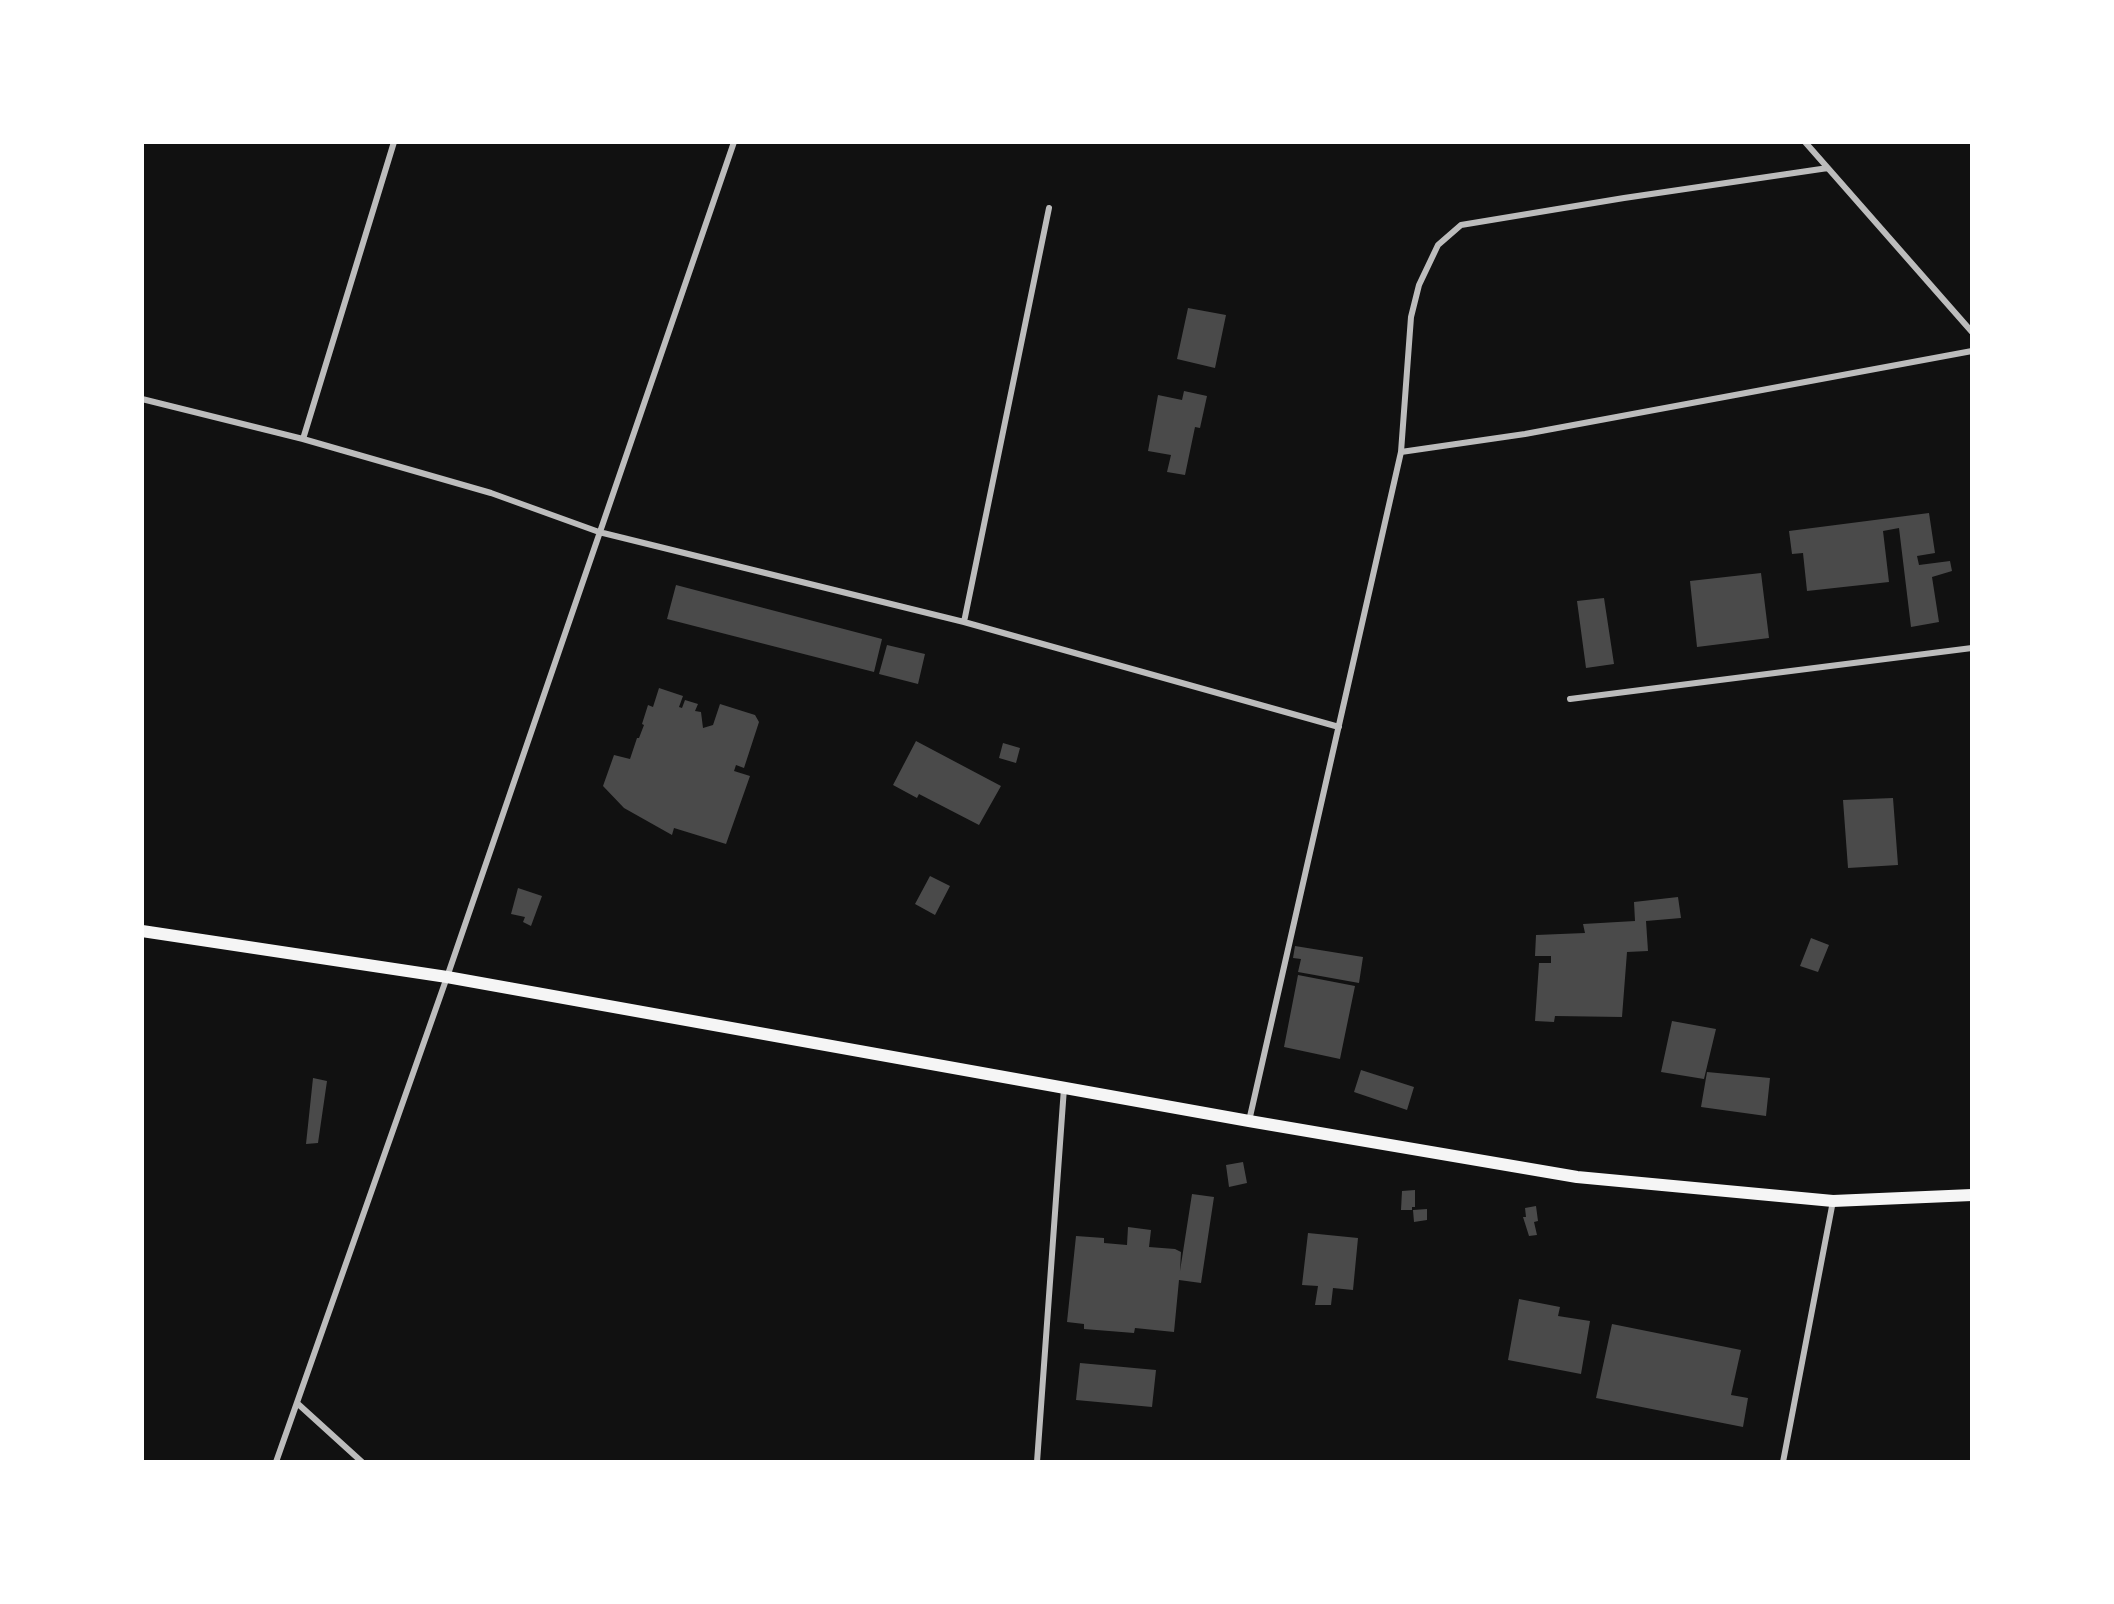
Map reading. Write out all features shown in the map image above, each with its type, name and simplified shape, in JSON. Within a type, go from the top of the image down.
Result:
[{"type":"main road","points":[[142,931],[447,977],[1577,1178],[1833,1201],[1971,1195]]},
{"type":"street","points":[[303,439],[394,142]]},
{"type":"street","points":[[276,1461],[447,977],[734,142]]},
{"type":"street","points":[[1805,142],[1971,332]]},
{"type":"street","points":[[1249,1121],[1401,452],[1411,317],[1419,285],[1438,245],[1461,225],[1828,168]]},
{"type":"street","points":[[964,622],[1048,208]]},
{"type":"street","points":[[1401,452],[1525,434],[1971,351]]},
{"type":"street","points":[[142,399],[303,439],[491,493],[599,532],[964,622],[1339,727]]},
{"type":"street","points":[[1570,699],[1971,648]]},
{"type":"street","points":[[1037,1461],[1064,1088]]},
{"type":"street","points":[[1783,1461],[1833,1201]]},
{"type":"street","points":[[297,1403],[362,1461]]},
{"type":"building","points":[[1188,308],[1226,315],[1215,368],[1177,359]]},
{"type":"building","points":[[1184,391],[1207,396],[1200,428],[1195,427],[1185,475],[1167,472],[1171,455],[1148,451],[1158,395],[1182,400]]},
{"type":"building","points":[[1929,513],[1935,553],[1917,556],[1919,565],[1950,561],[1952,571],[1932,577],[1939,622],[1911,627],[1899,528],[1883,531],[1889,582],[1807,591],[1803,553],[1792,554],[1789,531]]},
{"type":"building","points":[[1761,573],[1769,638],[1697,647],[1690,581]]},
{"type":"building","points":[[676,585],[882,639],[874,672],[667,619]]},
{"type":"building","points":[[1604,598],[1614,664],[1586,668],[1577,601]]},
{"type":"building","points":[[887,645],[925,654],[918,684],[879,674]]},
{"type":"building","points":[[659,688],[683,696],[679,707],[682,708],[685,700],[698,704],[695,711],[701,712],[703,728],[713,725],[720,704],[755,715],[759,722],[744,768],[736,765],[734,771],[750,776],[726,844],[674,828],[672,835],[624,808],[603,786],[614,755],[630,759],[644,725],[642,724],[648,705],[653,707]]},
{"type":"building","points":[[916,741],[1001,786],[979,825],[919,794],[917,798],[893,785]]},
{"type":"building","points":[[1003,743],[1020,748],[1016,763],[999,758]]},
{"type":"building","points":[[1893,798],[1898,865],[1848,868],[1843,800]]},
{"type":"building","points":[[930,876],[950,886],[935,915],[915,904]]},
{"type":"building","points":[[518,888],[542,896],[531,926],[523,922],[525,917],[511,914]]},
{"type":"building","points":[[1678,897],[1681,918],[1646,921],[1648,951],[1627,952],[1622,1017],[1555,1016],[1554,1022],[1535,1021],[1539,963],[1551,963],[1551,956],[1535,956],[1536,935],[1585,933],[1583,924],[1635,921],[1634,902]]},
{"type":"building","points":[[1811,938],[1829,945],[1818,972],[1800,966]]},
{"type":"building","points":[[1295,946],[1363,957],[1359,983],[1298,972],[1301,959],[1293,958]]},
{"type":"building","points":[[1298,975],[1355,986],[1340,1059],[1284,1047]]},
{"type":"building","points":[[1672,1021],[1716,1029],[1704,1079],[1661,1072]]},
{"type":"building","points":[[1361,1070],[1414,1087],[1407,1110],[1354,1092]]},
{"type":"building","points":[[1707,1072],[1770,1078],[1766,1116],[1701,1107]]},
{"type":"building","points":[[313,1078],[327,1081],[318,1143],[306,1144]]},
{"type":"building","points":[[1243,1162],[1247,1183],[1229,1187],[1226,1165]]},
{"type":"building","points":[[1415,1190],[1415,1207],[1412,1207],[1412,1210],[1401,1210],[1402,1191]]},
{"type":"building","points":[[1192,1194],[1214,1197],[1201,1283],[1179,1280],[1174,1332],[1135,1328],[1134,1333],[1084,1329],[1084,1324],[1067,1322],[1076,1236],[1104,1238],[1104,1243],[1127,1245],[1128,1227],[1151,1230],[1149,1247],[1175,1249],[1181,1252],[1180,1271]]},
{"type":"building","points":[[1536,1206],[1538,1221],[1534,1222],[1537,1235],[1529,1236],[1523,1217],[1526,1217],[1525,1208]]},
{"type":"building","points":[[1427,1209],[1427,1220],[1414,1222],[1413,1210]]},
{"type":"building","points":[[1308,1233],[1358,1238],[1353,1290],[1333,1288],[1331,1305],[1315,1305],[1318,1286],[1302,1285]]},
{"type":"building","points":[[1519,1299],[1560,1307],[1558,1316],[1590,1321],[1581,1374],[1508,1360]]},
{"type":"building","points":[[1612,1324],[1741,1350],[1731,1395],[1748,1398],[1743,1427],[1596,1398]]},
{"type":"building","points":[[1080,1363],[1156,1370],[1152,1407],[1076,1400]]}]
